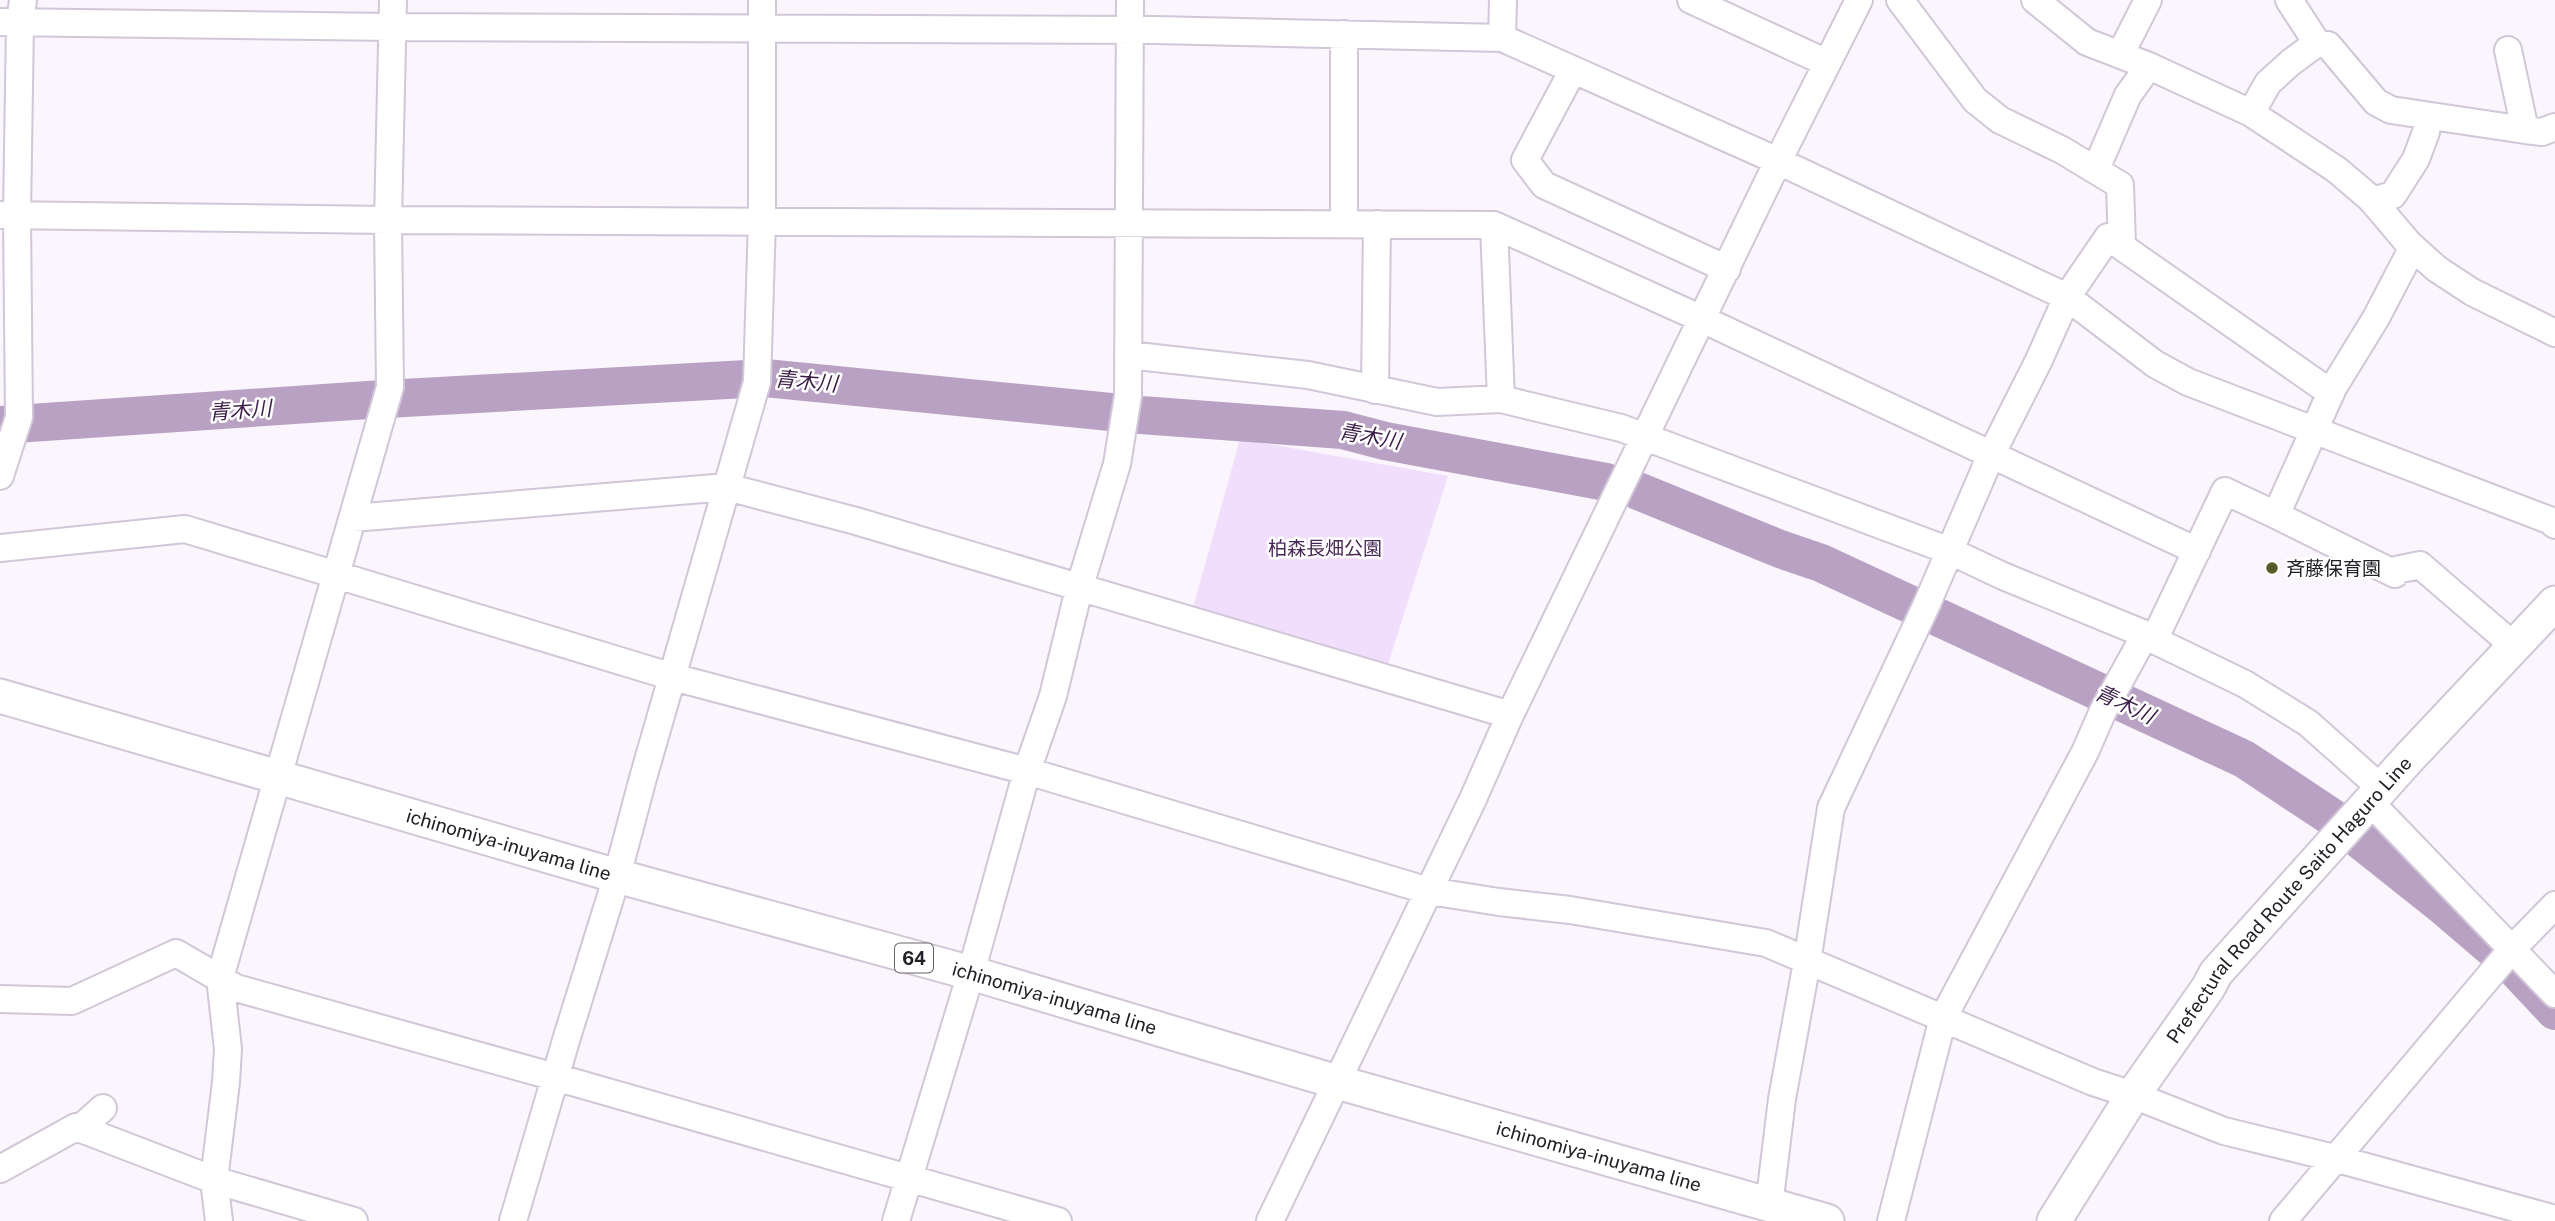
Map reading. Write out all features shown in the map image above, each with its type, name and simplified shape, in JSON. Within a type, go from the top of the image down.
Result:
[{"type":"main road","name":"Prefectural Road Route Saito Haguro Line","points":[[2054,1221],[2133,1095],[2216,973],[2555,603]]},
{"type":"main road","name":"ichinomiya-inuyama line","points":[[0,696],[617,876],[971,973],[1777,1211],[1827,1221]]},
{"type":"street","points":[[219,1221],[214,1180],[228,1049],[220,978],[390,387],[388,220],[393,0]]},
{"type":"street","points":[[513,1221],[617,876],[757,382],[762,0]]},
{"type":"street","points":[[896,1221],[971,973],[1027,771],[1053,696],[1079,589],[1117,464],[1128,396],[1131,224],[1130,0]]},
{"type":"street","points":[[1502,38],[1503,0]]},
{"type":"street","points":[[1691,0],[1827,63]]},
{"type":"street","points":[[1270,1221],[1429,891],[1510,715],[1858,0]]},
{"type":"street","points":[[1900,0],[1975,100],[2000,120],[2062,150],[2120,185],[2122,246]]},
{"type":"street","points":[[2035,0],[2087,42],[2149,66],[2251,113],[2337,170],[2372,201],[2413,247],[2437,269],[2472,292],[2555,333]]},
{"type":"street","points":[[2120,55],[2148,0]]},
{"type":"street","points":[[2290,0],[2317,43]]},
{"type":"street","points":[[0,476],[19,417],[8,215],[14,15],[207,12],[393,27],[1129,30],[1502,38],[1778,161],[2067,297],[2155,364],[2188,382],[2549,520],[2555,525]]},
{"type":"street","points":[[1343,34],[1343,224]]},
{"type":"street","points":[[2251,113],[2268,83],[2317,43],[2328,45],[2376,102],[2391,110],[2542,132],[2555,127]]},
{"type":"street","points":[[2508,50],[2525,130]]},
{"type":"street","points":[[2096,169],[2124,103],[2149,66]]},
{"type":"street","points":[[1573,70],[1525,160],[1544,185],[1727,269]]},
{"type":"street","points":[[2372,201],[2393,195],[2416,159],[2426,132],[2428,117]]},
{"type":"street","points":[[8,215],[388,220],[1494,225],[1702,319],[2197,551]]},
{"type":"street","points":[[1375,390],[1377,225]]},
{"type":"street","points":[[1494,225],[1501,399]]},
{"type":"street","points":[[1777,1211],[1782,1099],[1807,962],[1830,808],[1950,551],[1991,455],[2067,297],[2108,237],[2331,393]]},
{"type":"street","points":[[2276,515],[2331,393],[2413,247]]},
{"type":"street","points":[[1129,355],[1308,375],[1437,402],[1501,399],[1621,428],[1950,551],[2148,637],[2245,684],[2308,723],[2555,994]]},
{"type":"street","points":[[354,518],[727,487],[856,521],[1510,715]]},
{"type":"street","points":[[1891,1221],[1943,1018],[2085,752],[2103,711],[2197,551],[2225,491],[2395,574],[2396,570],[2420,565],[2514,646]]},
{"type":"street","points":[[0,548],[185,529],[673,677],[1027,771],[1429,891],[1570,910],[1766,943],[2093,1082],[2224,1131],[2334,1158],[2555,1219]]},
{"type":"street","points":[[2283,1221],[2514,948],[2555,905]]},
{"type":"street","points":[[0,999],[72,1001],[176,953],[236,988],[1058,1221]]},
{"type":"street","points":[[0,1169],[84,1125],[103,1108]]},
{"type":"street","points":[[76,1127],[214,1180],[354,1221]]},
{"type":"green space","name":"柏森長畑公園","points":[[1240,439],[1448,476],[1388,664],[1193,608]]},
{"type":"waterway","name":"青木川","points":[[0,425],[368,400],[765,378],[1141,415],[1343,430],[1385,441],[1606,482]]},
{"type":"waterway","name":"青木川","points":[[1638,491],[1821,563],[2244,759],[2330,816],[2442,905],[2511,964],[2555,1011]]},
{"type":"place","name":"斉藤保育園","points":[[2272,568]]}]
